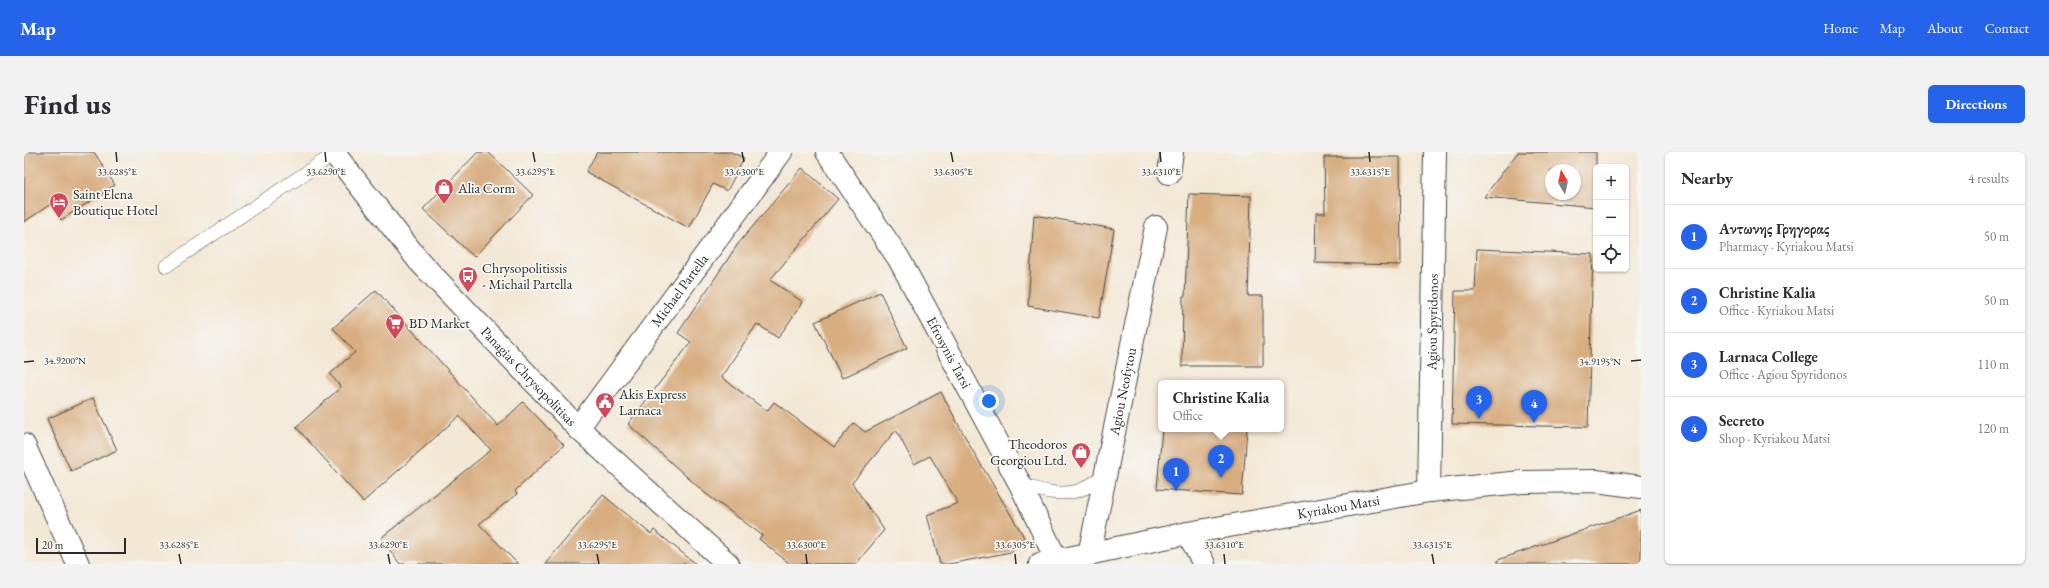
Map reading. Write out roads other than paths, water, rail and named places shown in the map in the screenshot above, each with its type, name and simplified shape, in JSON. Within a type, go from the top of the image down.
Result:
[{"type":"street","name":"Michael Partella","points":[[578,428],[781,152]]},
{"type":"street","name":"Efrosynis Tarsi","points":[[827,152],[900,259],[1020,484],[1048,562]]},
{"type":"street","points":[[1169,173],[1172,152]]},
{"type":"street","name":"Agiou Spyridonos","points":[[1429,491],[1435,152]]},
{"type":"street","name":"Panagias Chrysopolitisas","points":[[334,153],[419,261],[578,428],[728,564]]},
{"type":"street","name":"Agiou Neofytou","points":[[1089,555],[1156,227]]},
{"type":"street","points":[[24,446],[78,564]]},
{"type":"street","name":"Kyriakou Matsi","points":[[1048,562],[1089,555],[1188,533],[1429,491],[1522,482],[1596,481],[1641,487]]},
{"type":"street","points":[[1188,533],[1204,564]]},
{"type":"lane","points":[[166,266],[334,153]]},
{"type":"lane","points":[[1020,484],[1043,492],[1064,492],[1084,489],[1106,474]]},
{"type":"place","name":"Alia Corm","points":[[444,205]]},
{"type":"place","name":"Saint Elena Boutique Hotel","points":[[59,219]]},
{"type":"place","name":"Chrysopolitissis - Michail Partella","points":[[468,293]]},
{"type":"place","name":"BD Market","points":[[395,340]]},
{"type":"place","name":"Akis Express Larnaca","points":[[605,419]]},
{"type":"place","name":"Larnaca College","points":[[1479,419]]},
{"type":"place","name":"Secreto","points":[[1534,423]]},
{"type":"place","name":"Theodoros Georgiou Ltd.","points":[[1081,469]]},
{"type":"place","name":"Christine Kalia","points":[[1221,478]]},
{"type":"place","name":"Αντωνης Γρηγορας","points":[[1176,491]]}]
